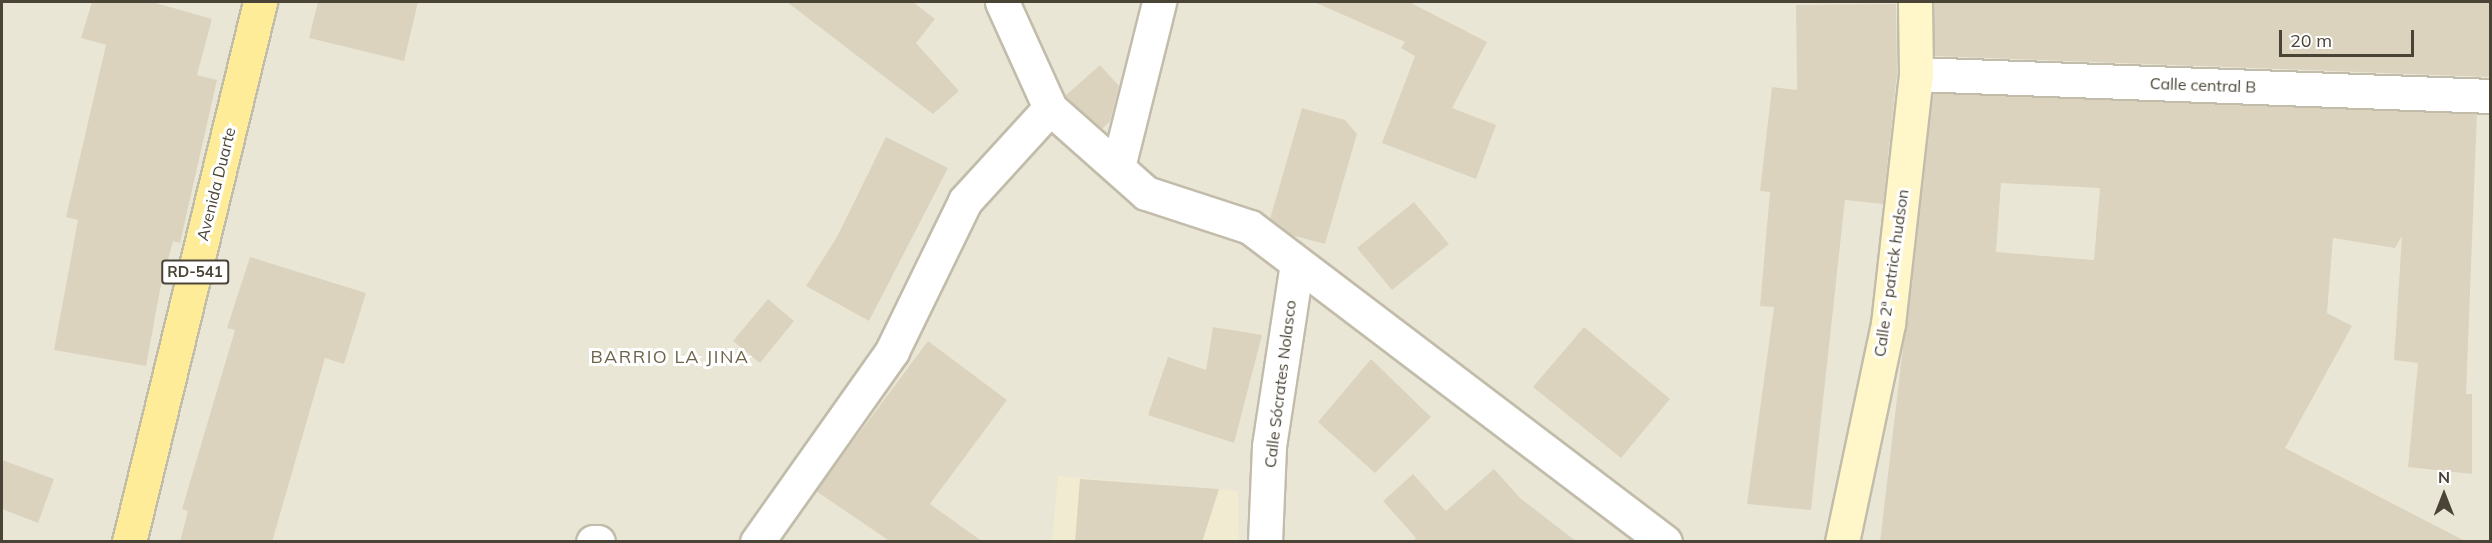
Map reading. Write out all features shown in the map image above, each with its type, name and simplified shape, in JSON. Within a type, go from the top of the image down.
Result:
[{"type":"main road","name":"Avenida Duarte","points":[[129,542],[260,2]]},
{"type":"main road","name":"Calle 2ª patrick hudson","points":[[1842,542],[1888,324],[1916,74],[1915,2]]},
{"type":"street","points":[[1002,2],[1050,108],[1146,193],[1250,227],[1665,542]]},
{"type":"street","points":[[1118,167],[1159,2]]},
{"type":"street","name":"Calle central B","points":[[1916,74],[2490,96]]},
{"type":"street","points":[[756,542],[892,351],[965,201],[1050,108]]},
{"type":"street","name":"Calle Sócrates Nolasco","points":[[1265,542],[1269,446],[1297,263]]},
{"type":"street","points":[[593,542],[598,542]]},
{"type":"shaded area","points":[[2,2],[2490,2],[2490,541],[2,541]]},
{"type":"shaded area","points":[[1058,476],[1238,491],[1239,541],[1052,542]]},
{"type":"building","points":[[92,2],[152,2],[212,19],[197,75],[217,80],[180,243],[173,241],[160,290],[146,366],[54,350],[78,220],[66,217],[106,45],[81,38]]},
{"type":"building","points":[[318,2],[418,2],[404,61],[309,38]]},
{"type":"building","points":[[787,2],[913,2],[935,19],[916,43],[959,91],[933,114]]},
{"type":"building","points":[[1314,2],[1409,2],[1487,42],[1452,108],[1496,125],[1476,179],[1382,143],[1415,56],[1401,48],[1405,42]]},
{"type":"building","points":[[1934,2],[2490,2],[2490,77],[1935,56]]},
{"type":"building","points":[[1896,4],[1897,73],[1883,204],[1845,200],[1811,510],[1747,504],[1774,307],[1760,306],[1770,192],[1760,191],[1772,87],[1797,90],[1796,5]]},
{"type":"building","points":[[1100,65],[1119,86],[1110,121],[1102,129],[1065,96]]},
{"type":"building","points":[[1933,93],[2477,114],[2466,394],[2472,394],[2472,474],[2408,467],[2418,363],[2394,360],[2402,236],[2395,248],[2333,238],[2327,313],[2352,326],[2285,448],[2467,542],[1880,542]],"holes":[[[2001,183],[2100,188],[2094,260],[1996,252]]]},
{"type":"building","points":[[1302,108],[1345,120],[1357,134],[1325,244],[1291,235],[1270,219]]},
{"type":"building","points":[[886,137],[948,168],[869,321],[806,286],[837,237]]},
{"type":"building","points":[[1414,202],[1449,244],[1392,290],[1357,248]]},
{"type":"building","points":[[250,257],[366,293],[344,364],[325,358],[272,542],[180,542],[188,511],[182,509],[235,330],[227,328]]},
{"type":"building","points":[[768,299],[794,321],[760,363],[733,341]]},
{"type":"building","points":[[1213,327],[1262,335],[1234,443],[1148,415],[1168,357],[1206,370]]},
{"type":"building","points":[[1584,327],[1670,399],[1621,458],[1533,387]]},
{"type":"building","points":[[928,341],[1007,400],[930,504],[983,542],[891,542],[816,491]]},
{"type":"building","points":[[1371,359],[1431,417],[1375,473],[1318,422]]},
{"type":"building","points":[[2,460],[54,479],[38,523],[2,509]]},
{"type":"building","points":[[1494,469],[1520,498],[1577,542],[1412,542],[1416,538],[1383,501],[1413,474],[1446,511]]},
{"type":"building","points":[[1080,479],[1219,489],[1202,542],[1075,542]]},
{"type":"district","name":"BARRIO LA JINA","points":[[670,357]]}]
